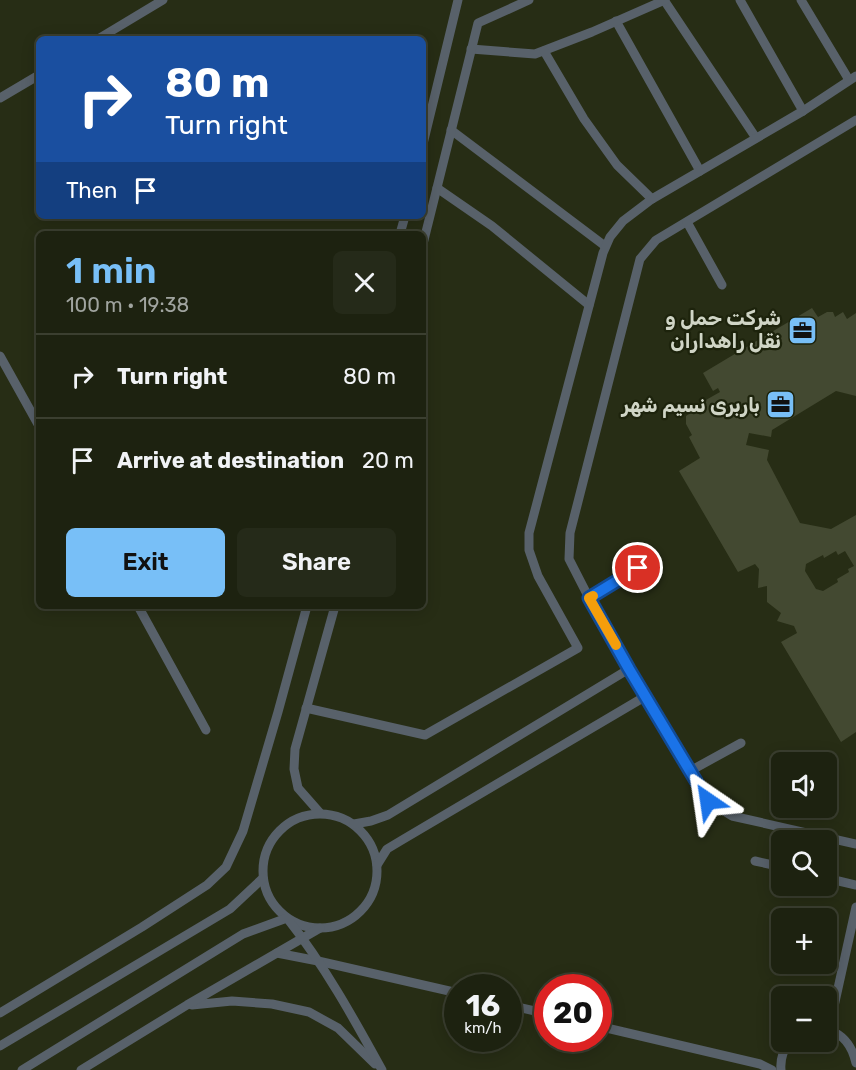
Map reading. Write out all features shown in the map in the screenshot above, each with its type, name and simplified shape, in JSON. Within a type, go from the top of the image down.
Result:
[{"type":"lane","points":[[103,36],[163,0]]},
{"type":"lane","points":[[426,132],[458,0]]},
{"type":"lane","points":[[426,232],[478,23],[529,0]]},
{"type":"lane","points":[[471,49],[535,54],[665,0],[756,138]]},
{"type":"lane","points":[[740,0],[803,111]]},
{"type":"lane","points":[[306,708],[425,735],[578,648],[538,576],[529,550],[529,532],[605,246],[623,221],[652,199],[803,111],[853,78],[801,0]]},
{"type":"lane","points":[[616,21],[700,171]]},
{"type":"lane","points":[[544,51],[584,119],[617,165],[652,199]]},
{"type":"lane","points":[[0,98],[36,77]]},
{"type":"lane","points":[[856,120],[656,240],[640,259],[570,533],[569,559],[629,669],[708,801],[732,816],[856,844]]},
{"type":"lane","points":[[451,130],[605,246]]},
{"type":"lane","points":[[437,188],[492,226],[589,305]]},
{"type":"lane","points":[[687,222],[722,285]]},
{"type":"lane","points":[[0,356],[36,421]]},
{"type":"lane","points":[[589,598],[638,568]]},
{"type":"lane","points":[[140,609],[206,730]]},
{"type":"lane","points":[[0,1013],[142,927],[207,885],[226,867],[243,831],[306,609]]},
{"type":"lane","points":[[320,813],[298,789],[294,769],[295,749],[334,609]]},
{"type":"lane","points":[[354,824],[388,815],[629,669]]},
{"type":"lane","points":[[378,865],[387,849],[645,696]]},
{"type":"lane","points":[[690,771],[741,743]]},
{"type":"lane","points":[[22,1070],[243,934],[287,918],[303,926],[320,928],[341,924],[354,917],[374,893],[378,875],[375,854],[363,832],[354,824],[342,818],[320,813],[302,816],[288,823],[271,839],[264,856],[263,878],[267,895],[276,909],[287,918],[303,938],[318,961],[381,1070]]},
{"type":"lane","points":[[755,861],[771,865]]},
{"type":"lane","points":[[0,1046],[230,909],[263,878]]},
{"type":"lane","points":[[837,881],[856,885]]},
{"type":"lane","points":[[837,990],[856,907]]},
{"type":"lane","points":[[81,1070],[320,928]]},
{"type":"lane","points":[[277,953],[444,990]]},
{"type":"lane","points":[[187,1005],[232,1001],[272,1004],[309,1012],[338,1028],[381,1070]]},
{"type":"lane","points":[[612,1029],[760,1064],[772,1070]]},
{"type":"lane","points":[[837,1034],[848,1043],[854,1053],[856,1066]]},
{"type":"lane","points":[[781,1070],[783,1052]]},
{"type":"building","points":[[812,308],[818,317],[827,312],[833,312],[835,317],[843,312],[847,319],[856,313],[856,396],[836,391],[772,430],[771,437],[749,433],[746,445],[769,450],[767,460],[800,523],[831,529],[856,515],[856,732],[841,742],[781,642],[797,633],[794,626],[777,621],[781,613],[767,602],[767,586],[758,588],[759,569],[755,564],[738,572],[679,471],[700,458],[689,437],[692,435],[686,424],[686,416],[698,407],[697,405],[720,392],[718,388],[713,391],[703,373]],"holes":[[[836,551],[838,555],[845,551],[854,566],[837,579],[838,582],[823,591],[816,589],[805,571],[806,564]]]},
{"type":"slow traffic","points":[[593,596],[589,598],[616,645]]},
{"type":"place","name":"شرکت حمل و نقل راهداران","points":[[802,330]]},
{"type":"place","name":"باربری نسیم شهر","points":[[781,405]]},
{"type":"route","points":[[638,568],[589,598],[708,801]]}]
